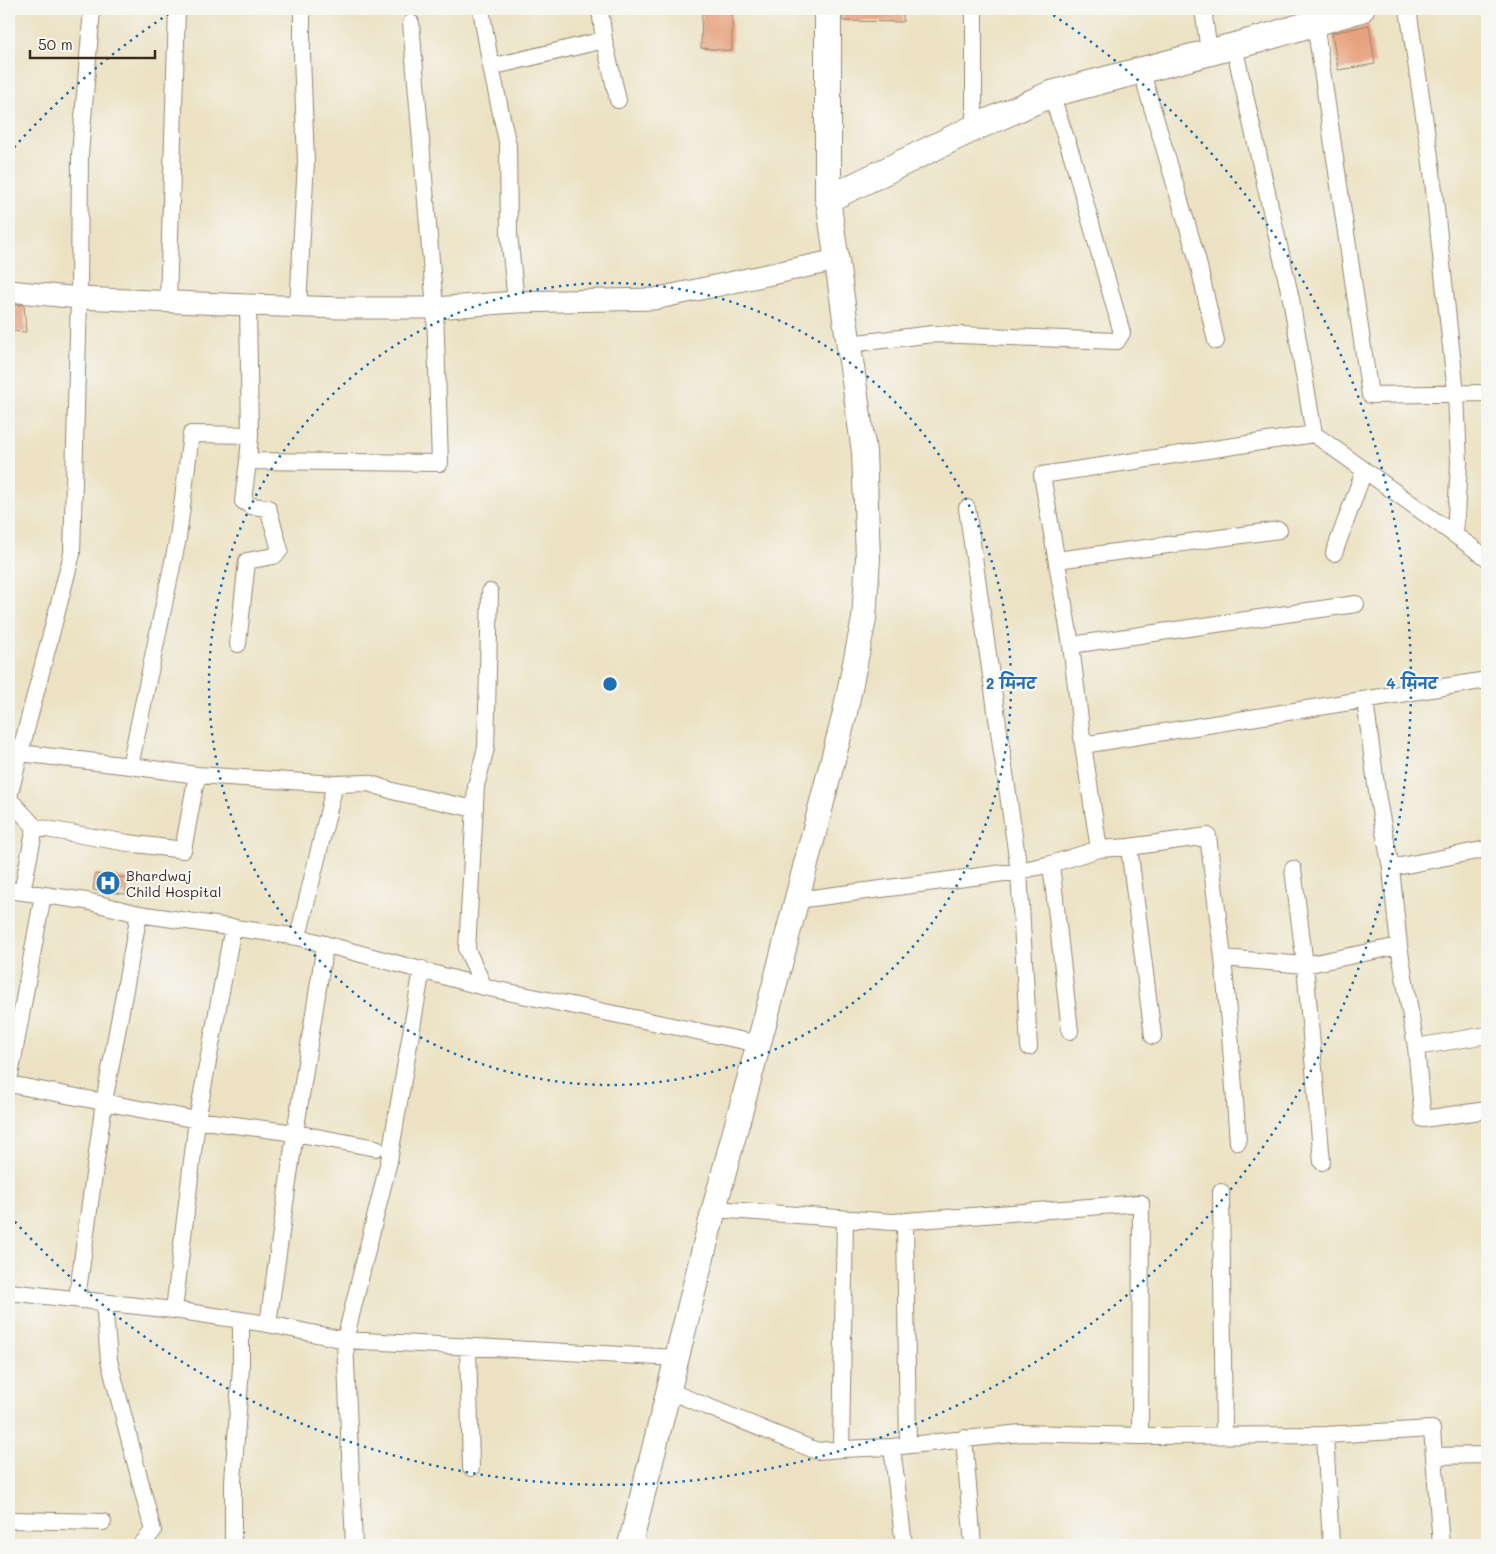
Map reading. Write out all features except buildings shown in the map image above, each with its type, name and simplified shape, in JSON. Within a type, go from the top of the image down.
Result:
[{"type":"main road","points":[[630,1545],[714,1209],[844,717],[864,619],[868,558],[864,452],[828,199],[828,9]]},
{"type":"main road","points":[[828,199],[974,128],[1051,94],[1221,49],[1361,9]]},
{"type":"street","points":[[92,9],[80,155],[79,298],[72,554],[14,751],[9,798],[35,827],[128,843],[183,850],[197,775]]},
{"type":"street","points":[[168,302],[177,9]]},
{"type":"street","points":[[298,306],[306,162],[302,9]]},
{"type":"street","points":[[482,9],[491,67],[508,146],[509,234],[516,302]]},
{"type":"street","points":[[600,9],[604,40],[618,100]]},
{"type":"street","points":[[974,9],[974,128]]},
{"type":"street","points":[[1203,9],[1221,49],[1291,299],[1314,434],[1487,558]]},
{"type":"street","points":[[1408,9],[1431,163],[1456,393],[1459,463],[1455,534]]},
{"type":"street","points":[[1315,22],[1370,395],[1487,392]]},
{"type":"street","points":[[248,461],[440,462],[435,308],[410,23]]},
{"type":"street","points":[[491,67],[604,40]]},
{"type":"street","points":[[1141,70],[1198,258],[1216,341]]},
{"type":"street","points":[[849,344],[933,334],[1117,342],[1122,333],[1072,156],[1051,94]]},
{"type":"street","points":[[9,291],[79,298],[168,302],[342,308],[435,308],[516,302],[654,299],[837,260]]},
{"type":"street","points":[[238,644],[247,561],[274,556],[280,550],[268,508],[251,506],[243,501],[250,435],[248,305]]},
{"type":"street","points":[[130,766],[178,538],[192,434],[250,435]]},
{"type":"street","points":[[1099,849],[1083,745],[1071,645],[1042,475],[1314,434]]},
{"type":"street","points":[[1334,553],[1364,471]]},
{"type":"street","points":[[967,508],[1019,871],[1029,1047]]},
{"type":"street","points":[[1057,560],[1279,530]]},
{"type":"street","points":[[484,987],[467,950],[476,786],[486,748],[490,592]]},
{"type":"street","points":[[1071,645],[1356,604]]},
{"type":"street","points":[[1083,745],[1487,680]]},
{"type":"street","points":[[1365,700],[1378,800],[1391,868],[1399,946],[1416,1047],[1423,1119],[1487,1110]]},
{"type":"street","points":[[14,751],[197,775],[335,784],[368,783],[396,792],[475,809]]},
{"type":"street","points":[[298,938],[335,784]]},
{"type":"street","points":[[35,827],[15,891],[86,901],[139,914],[298,938],[422,969],[484,987],[759,1044]]},
{"type":"street","points":[[797,900],[1019,871],[1052,864],[1099,849],[1129,847],[1208,836],[1230,1034],[1238,1142]]},
{"type":"street","points":[[1129,847],[1153,1036]]},
{"type":"street","points":[[1391,868],[1487,849]]},
{"type":"street","points":[[1052,864],[1070,1031]]},
{"type":"street","points":[[1293,870],[1305,965],[1322,1162]]},
{"type":"street","points":[[43,895],[9,1083],[197,1120],[376,1148]]},
{"type":"street","points":[[77,1298],[104,1102],[139,914]]},
{"type":"street","points":[[174,1310],[197,1120],[233,927]]},
{"type":"street","points":[[268,1324],[295,1134],[326,944]]},
{"type":"street","points":[[1222,958],[1305,965],[1399,946]]},
{"type":"street","points":[[354,1545],[345,1340],[389,1161],[422,969]]},
{"type":"street","points":[[1416,1047],[1487,1035]]},
{"type":"street","points":[[1221,1192],[1224,1435]]},
{"type":"street","points":[[714,1209],[905,1222],[1141,1203],[1140,1436]]},
{"type":"street","points":[[840,1448],[845,1219]]},
{"type":"street","points":[[905,1222],[908,1445]]},
{"type":"street","points":[[9,1292],[174,1310],[268,1324],[345,1340],[677,1358]]},
{"type":"street","points":[[104,1303],[109,1360],[153,1531],[141,1545]]},
{"type":"street","points":[[233,1545],[233,1481],[241,1368],[241,1320]]},
{"type":"street","points":[[468,1347],[471,1468]]},
{"type":"street","points":[[669,1391],[817,1451],[840,1448],[892,1447],[1021,1433],[1140,1436],[1325,1435],[1432,1429],[1441,1545]]},
{"type":"street","points":[[1325,1435],[1331,1545]]},
{"type":"street","points":[[964,1438],[974,1545]]},
{"type":"street","points":[[892,1447],[904,1545]]},
{"type":"street","points":[[1434,1456],[1487,1456]]},
{"type":"street","points":[[9,1520],[103,1522]]},
{"type":"place","name":"Bhardwaj Child Hospital","points":[[108,883]]}]
